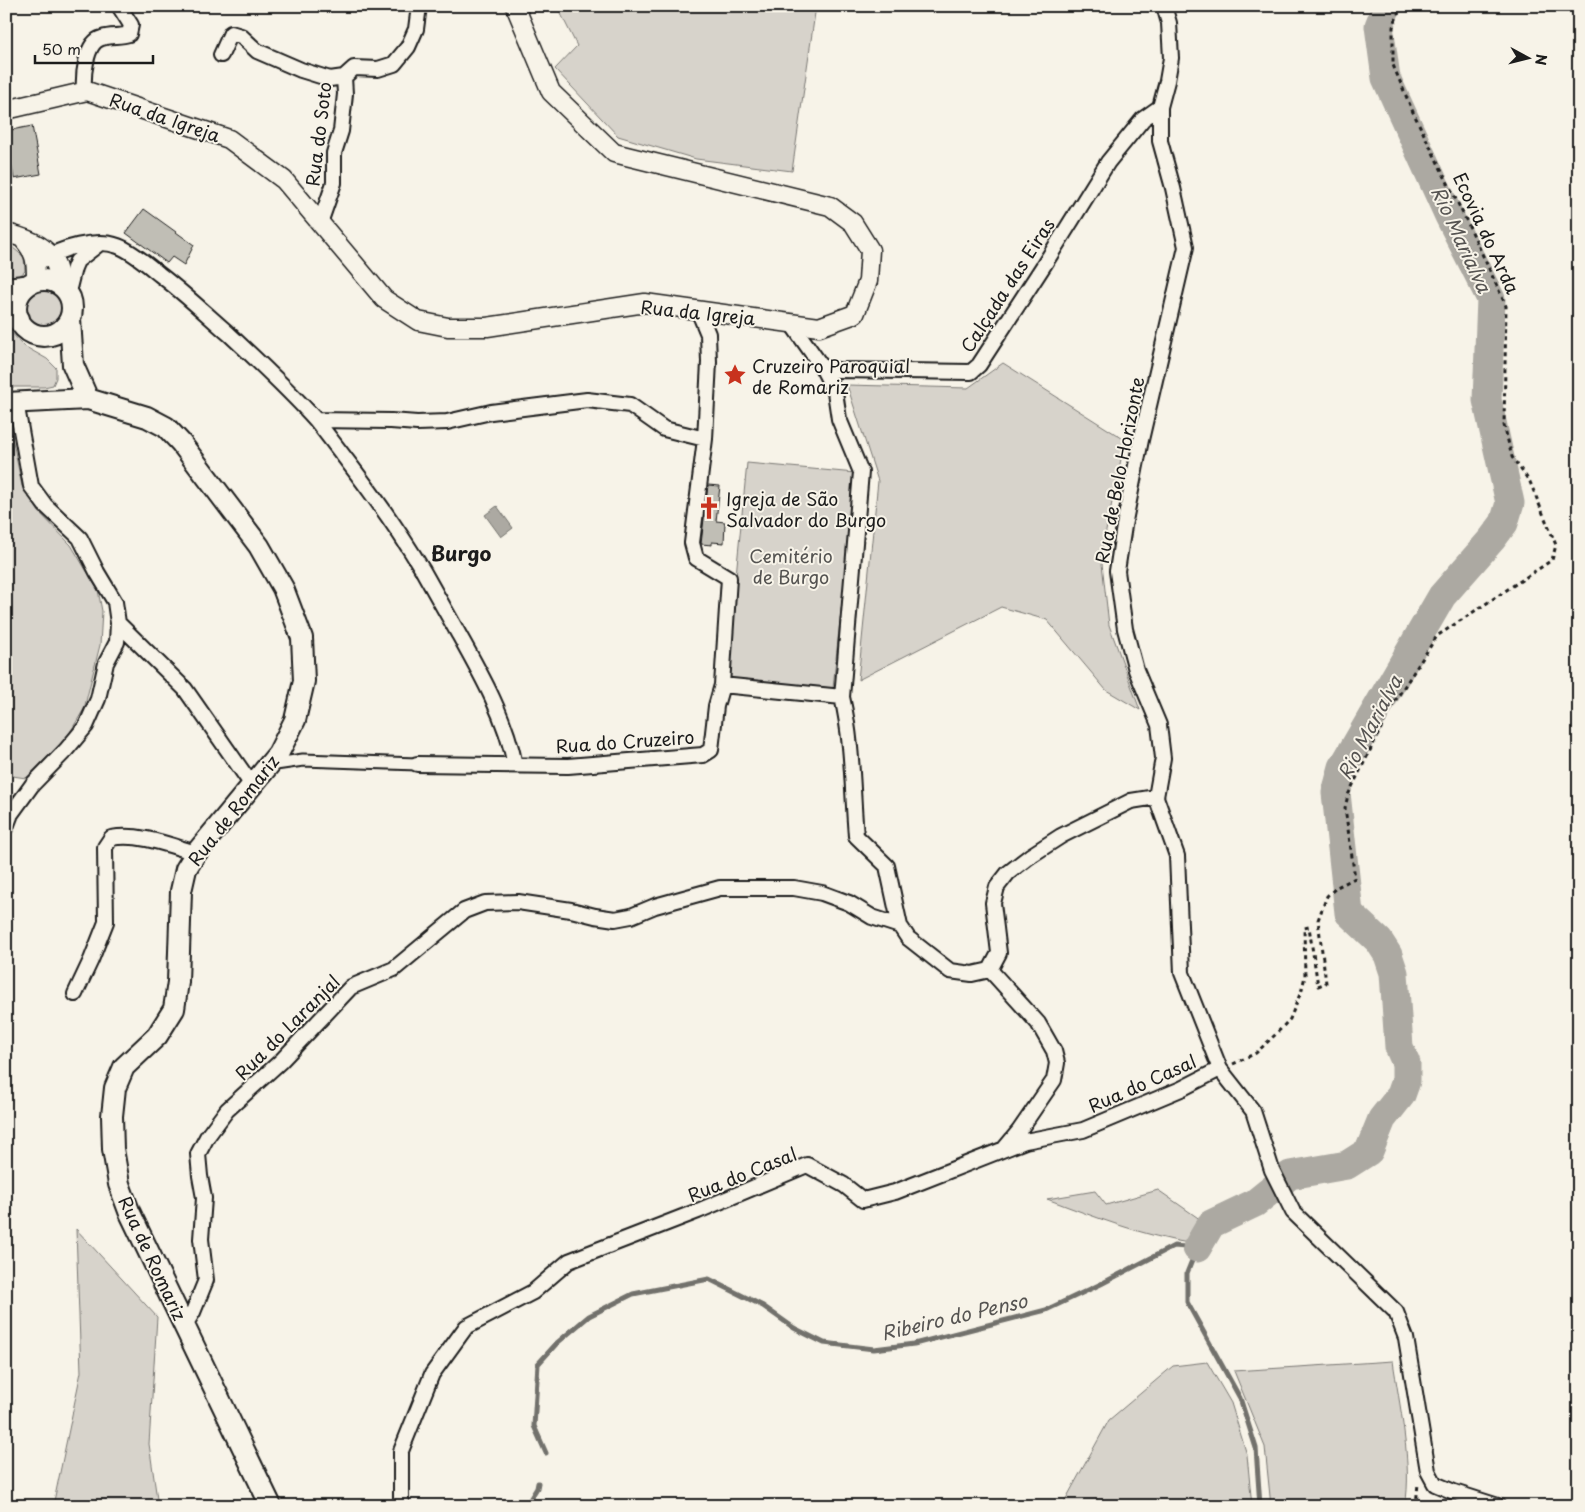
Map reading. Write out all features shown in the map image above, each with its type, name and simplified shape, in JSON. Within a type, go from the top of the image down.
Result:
[{"type":"main road","points":[[70,319],[65,327],[51,335],[35,335],[22,326],[12,314],[16,311],[16,302],[26,280],[45,279],[63,287],[71,301],[70,319],[73,365],[88,399]]},
{"type":"main road","points":[[43,336],[73,365]]},
{"type":"main road","name":"Rua de Romariz","points":[[11,402],[88,399],[147,416],[166,427],[181,443],[259,546],[283,588],[302,638],[304,681],[295,720],[278,754],[196,853],[186,869],[181,891],[178,982],[174,1009],[157,1036],[124,1066],[115,1088],[112,1116],[113,1149],[118,1184],[129,1211],[271,1506]]},
{"type":"street","points":[[84,91],[86,62],[91,46],[100,38],[121,37],[129,34],[131,25],[119,6]]},
{"type":"street","name":"Rua do Soto","points":[[320,223],[334,183],[334,154],[340,131],[345,94],[344,77],[354,68],[378,69],[394,64],[408,46],[416,29],[419,6]]},
{"type":"street","name":"Rua da Igreja","points":[[6,110],[87,91],[230,139],[284,180],[384,298],[418,321],[448,328],[487,327],[645,303],[819,327],[855,314],[868,281],[870,250],[853,222],[830,206],[614,153],[551,92],[515,6]]},
{"type":"street","name":"Rua de Belo Horizonte","points":[[1164,6],[1169,23],[1171,58],[1160,107],[1160,141],[1186,247],[1141,440],[1117,571],[1125,628],[1136,670],[1159,725],[1163,758],[1156,797],[1177,856],[1182,973],[1220,1069],[1254,1112],[1272,1170],[1293,1212],[1396,1312],[1406,1338],[1428,1470],[1435,1484],[1498,1506]]},
{"type":"street","points":[[221,55],[231,33],[241,36],[256,52],[301,70],[330,79],[344,77]]},
{"type":"street","name":"Calçada das Eiras","points":[[822,367],[838,370],[971,372],[979,365],[1108,162],[1142,119],[1160,107]]},
{"type":"street","points":[[14,235],[31,241],[51,254],[63,287]]},
{"type":"street","points":[[14,235],[32,251],[26,280]]},
{"type":"street","points":[[63,287],[77,261],[99,243]]},
{"type":"street","points":[[26,280],[51,254],[65,249],[99,243],[118,246],[136,257],[181,291],[300,403],[316,420],[392,522],[422,569],[472,659],[497,710],[512,746],[515,765]]},
{"type":"street","points":[[698,310],[708,334],[709,362],[704,439],[692,543],[696,558],[729,578],[722,685],[842,697]]},
{"type":"street","points":[[791,323],[822,367],[835,392],[839,419],[861,472],[842,697],[848,722],[854,776],[856,836],[887,866],[900,926],[908,938],[950,971],[972,974],[990,970],[999,953],[993,903],[997,887],[1008,873],[1061,836],[1131,801],[1156,797]]},
{"type":"street","points":[[316,420],[447,422],[491,412],[587,400],[630,405],[664,429],[704,439]]},
{"type":"street","points":[[6,827],[11,814],[32,785],[86,726],[98,699],[106,663],[117,642],[118,623],[115,602],[80,538],[45,505],[31,486],[11,402]]},
{"type":"street","points":[[118,623],[185,689],[252,785]]},
{"type":"street","name":"Rua do Cruzeiro","points":[[268,765],[303,760],[469,766],[568,766],[703,754],[711,750],[716,706],[722,685]]},
{"type":"street","points":[[75,994],[106,922],[105,848],[111,838],[125,836],[144,839],[196,853]]},
{"type":"street","name":"Rua do Laranjal","points":[[185,1325],[194,1312],[206,1280],[201,1239],[204,1198],[198,1154],[207,1137],[227,1110],[281,1061],[350,988],[394,969],[464,912],[485,903],[518,902],[615,919],[720,888],[794,888],[822,893],[849,903],[872,917],[900,926]]},
{"type":"street","points":[[990,970],[1038,1023],[1054,1051],[1057,1063],[1054,1080],[1019,1131],[1004,1149]]},
{"type":"street","name":"Rua do Casal","points":[[401,1506],[401,1451],[432,1374],[466,1327],[533,1292],[569,1261],[698,1212],[807,1165],[844,1186],[863,1200],[895,1192],[1025,1141],[1083,1130],[1181,1089],[1220,1069]]},
{"type":"path","name":"Ecovia do Arda","points":[[1220,1069],[1256,1053],[1290,1019],[1305,976],[1304,928],[1309,927],[1318,986],[1326,983],[1318,920],[1328,896],[1337,887],[1355,878],[1345,808],[1348,795],[1393,704],[1438,636],[1552,560],[1556,545],[1530,482],[1512,457],[1504,425],[1506,306],[1412,110],[1393,65],[1393,27],[1401,6]]},
{"type":"path","points":[[1416,1506],[1418,1480]]},
{"type":"green space","points":[[557,6],[816,6],[792,171],[696,159],[618,136],[555,69],[577,46]]},
{"type":"green space","points":[[6,246],[12,247],[24,257],[25,271],[15,280],[6,277]]},
{"type":"green space","points":[[45,289],[59,294],[64,308],[59,322],[45,327],[31,322],[26,308],[31,294]]},
{"type":"green space","points":[[6,327],[24,346],[47,359],[56,368],[56,378],[53,385],[44,387],[6,387]]},
{"type":"green space","points":[[1003,363],[1125,440],[1101,555],[1109,625],[1140,710],[1106,690],[1047,620],[1001,607],[858,680],[878,481],[847,385],[968,388]]},
{"type":"green space","points":[[6,426],[11,432],[22,486],[39,512],[71,545],[98,590],[102,611],[100,645],[84,709],[66,739],[26,778],[6,775]]},
{"type":"green space","name":"Cemitério de Burgo","points":[[747,463],[855,473],[833,688],[726,678]]},
{"type":"green space","points":[[1158,1190],[1204,1222],[1194,1244],[1138,1231],[1047,1199],[1095,1191],[1106,1205]]},
{"type":"green space","points":[[76,1229],[157,1317],[149,1444],[158,1506],[53,1506],[81,1372]]},
{"type":"green space","points":[[1393,1361],[1406,1453],[1407,1490],[1405,1506],[1271,1506],[1265,1447],[1234,1371]]},
{"type":"green space","points":[[1207,1362],[1231,1403],[1247,1455],[1252,1506],[1062,1506],[1109,1420],[1173,1366]]},
{"type":"shaded area","points":[[497,506],[513,528],[501,537],[485,515]]},
{"type":"building","points":[[32,126],[41,174],[14,179],[6,131]]},
{"type":"building","points":[[144,209],[194,245],[184,265],[172,257],[167,263],[126,233]]},
{"type":"building","name":"Igreja de São Salvador do Burgo","points":[[708,485],[720,486],[716,521],[725,522],[724,543],[712,542],[712,545],[701,544]]},
{"type":"waterway","name":"Rio Marialva","points":[[1197,1248],[1211,1224],[1255,1203],[1290,1175],[1347,1165],[1369,1151],[1382,1119],[1401,1095],[1406,1081],[1406,1063],[1399,1047],[1394,973],[1388,955],[1379,941],[1349,913],[1336,793],[1343,767],[1442,596],[1504,523],[1510,503],[1487,400],[1491,299],[1449,216],[1386,78],[1379,26],[1387,6]]},
{"type":"waterway","name":"Ribeiro do Penso","points":[[546,1453],[534,1426],[538,1364],[557,1343],[589,1316],[633,1294],[709,1279],[763,1306],[794,1328],[824,1343],[874,1349],[914,1344],[1046,1310],[1174,1246],[1197,1248],[1187,1273],[1187,1302],[1240,1398],[1256,1448],[1260,1506]]},
{"type":"waterway","name":"Ribeiro do Penso","points":[[526,1506],[538,1483]]},
{"type":"place","name":"Cruzeiro Paroquial de Romariz","points":[[735,375]]},
{"type":"place","name":"Igreja de São Salvador do Burgo","points":[[709,508]]},
{"type":"district","name":"Burgo","points":[[461,553]]}]
